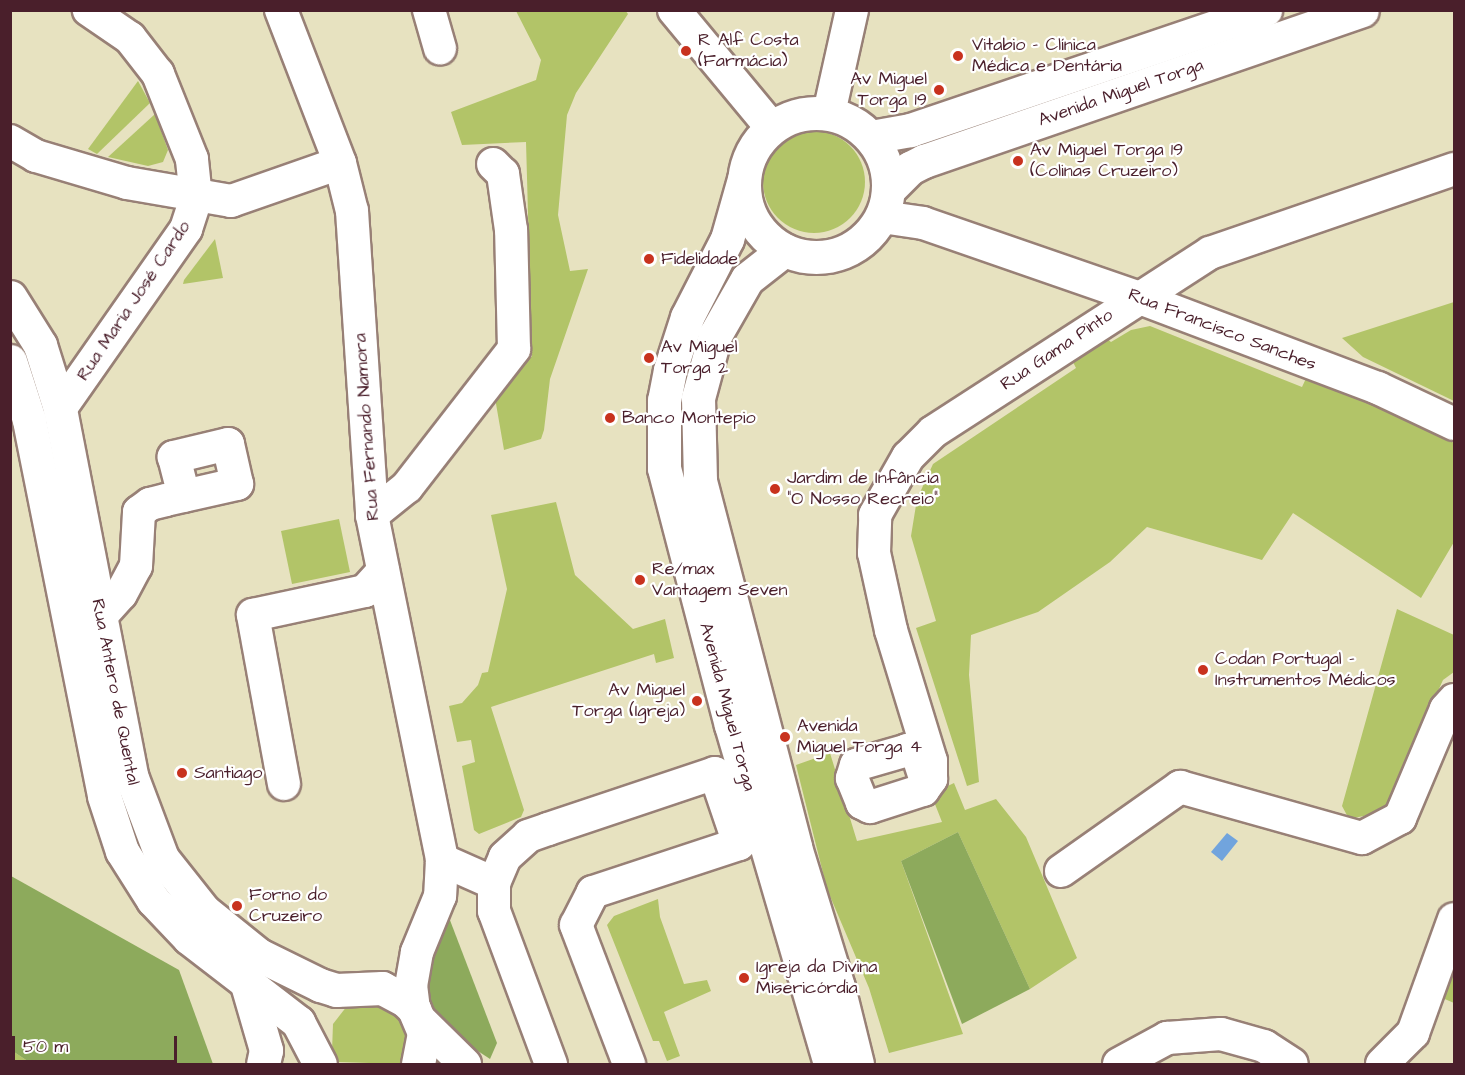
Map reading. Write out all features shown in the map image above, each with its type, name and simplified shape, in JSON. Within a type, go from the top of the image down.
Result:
[{"type":"main road","name":"Avenida Miguel Torga","points":[[871,137],[910,130],[1265,10]]},
{"type":"main road","name":"Avenida Miguel Torga","points":[[885,203],[910,168],[924,162],[1362,10]]},
{"type":"main road","points":[[829,113],[846,118],[871,137],[885,161],[885,203],[864,239],[840,253],[812,257],[784,250],[754,221],[744,194],[744,179],[753,150],[772,128],[794,116],[829,113]]},
{"type":"main road","name":"Avenida Miguel Torga","points":[[744,179],[727,239],[687,317],[670,370],[664,400],[664,468],[731,725],[830,1065]]},
{"type":"main road","name":"Avenida Miguel Torga","points":[[784,250],[747,279],[715,334],[698,398],[700,481],[795,847],[838,987],[857,1065]]},
{"type":"main road","name":"Rua Antero de Quental","points":[[10,297],[40,345],[60,409],[132,778],[162,858],[204,911],[259,956],[320,985],[394,992],[417,1015]]},
{"type":"main road","name":"Rua Antero de Quental","points":[[10,361],[29,420],[104,796],[115,835],[130,866],[153,900],[189,938],[298,1022],[318,1060]]},
{"type":"main road","points":[[246,981],[266,1050],[263,1065]]},
{"type":"main road","name":"Rua Antero de Quental","points":[[318,1060],[315,1036],[324,1011],[360,988]]},
{"type":"main road","points":[[417,1015],[424,1046],[418,1065]]},
{"type":"street","name":"Rua Maria José Cardo","points":[[60,409],[186,229],[196,198],[192,159],[158,74],[130,38],[89,10]]},
{"type":"street","name":"Rua Fernando Namora","points":[[281,10],[340,163],[352,212],[372,515],[442,860],[440,896],[417,952]]},
{"type":"street","points":[[429,10],[440,48]]},
{"type":"street","points":[[674,10],[772,128]]},
{"type":"street","points":[[829,113],[852,10]]},
{"type":"street","points":[[10,141],[36,156],[57,163],[196,198],[246,198],[340,163]]},
{"type":"street","points":[[372,515],[407,487],[513,349],[511,230],[503,174],[493,164]]},
{"type":"street","name":"Rua Gama Pinto","points":[[927,784],[931,779],[931,761],[891,630],[874,553],[875,515],[889,486],[908,457],[933,432],[1137,297],[1210,253],[1455,169]]},
{"type":"street","name":"Rua Francisco Sanches","points":[[885,203],[923,223],[1137,297],[1378,388],[1455,424]]},
{"type":"street","points":[[100,617],[121,594],[136,566],[139,512],[150,504],[184,496]]},
{"type":"street","points":[[284,784],[253,615],[365,591],[383,571]]},
{"type":"street","name":"Rua Gama Pinto","points":[[887,754],[907,727],[912,699]]},
{"type":"street","points":[[1061,871],[1180,787],[1362,838],[1400,818],[1446,709],[1455,700]]},
{"type":"street","points":[[908,750],[915,753],[927,784],[923,790],[864,805],[852,770],[856,765],[887,754],[908,750]]},
{"type":"street","points":[[551,1065],[494,911],[494,883],[505,857],[528,836],[715,773],[739,844],[593,892],[576,925],[629,1065]]},
{"type":"street","points":[[442,860],[494,883]]},
{"type":"street","points":[[1382,1065],[1413,1033],[1455,919]]},
{"type":"street","points":[[360,988],[394,972],[417,952]]},
{"type":"street","points":[[417,952],[411,985],[417,1015],[465,1065]]},
{"type":"street","points":[[1119,1065],[1167,1038],[1221,1034],[1264,1046],[1292,1065]]},
{"type":"green space","points":[[625,10],[628,14],[576,93],[567,115],[558,215],[570,271],[588,269],[550,379],[544,430],[541,439],[504,450],[495,398],[532,356],[526,142],[462,145],[451,112],[536,80],[541,60],[516,11]]},
{"type":"green space","points":[[138,81],[150,103],[97,154],[88,149]]},
{"type":"green space","points":[[155,114],[168,150],[163,162],[148,166],[108,157]]},
{"type":"green space","points":[[814,131],[833,135],[850,146],[861,163],[865,182],[861,201],[850,218],[833,229],[814,233],[795,229],[778,218],[767,201],[763,182],[767,163],[778,146],[795,135]]},
{"type":"green space","points":[[215,239],[223,278],[183,284],[184,280]]},
{"type":"green space","points":[[1454,302],[1454,401],[1363,357],[1342,338]]},
{"type":"green space","points":[[1150,326],[1302,387],[1309,372],[1374,392],[1454,443],[1454,542],[1421,598],[1293,513],[1262,560],[1147,527],[1110,562],[1038,612],[971,635],[969,675],[979,782],[967,786],[916,628],[936,621],[911,536],[917,499],[933,464],[1076,368],[1069,354],[1099,332],[1111,342],[1131,330]]},
{"type":"green space","points":[[556,502],[575,575],[633,629],[665,619],[674,658],[656,663],[654,654],[491,707],[524,810],[521,817],[479,834],[474,830],[462,766],[475,762],[471,740],[457,742],[449,706],[462,703],[478,685],[482,673],[488,672],[507,589],[491,515]]},
{"type":"green space","points":[[339,519],[350,572],[292,584],[281,531]]},
{"type":"green space","points":[[1397,609],[1454,635],[1454,672],[1443,680],[1383,812],[1349,819],[1342,806]]},
{"type":"green space","points":[[830,753],[857,841],[942,822],[931,794],[954,783],[965,810],[996,799],[1026,837],[1077,958],[1030,989],[958,832],[901,861],[963,1034],[889,1053],[869,988],[827,889],[796,765]]},
{"type":"green space","points":[[958,832],[1030,989],[962,1024],[901,861]]},
{"type":"green space","points":[[11,876],[179,970],[213,1064],[32,1064],[11,1050]]},
{"type":"green space","points":[[658,899],[660,917],[684,984],[707,980],[711,991],[664,1012],[680,1056],[667,1061],[659,1041],[653,1041],[607,925],[614,916]]},
{"type":"green space","points":[[448,915],[497,1043],[490,1059],[437,1024],[420,985]]},
{"type":"green space","points":[[1454,958],[1454,1003],[1440,997]]},
{"type":"green space","points":[[367,999],[399,1011],[410,1033],[400,1064],[338,1062],[332,1051],[333,1024],[347,1006]]},
{"type":"green space","points":[[11,1050],[32,1064],[11,1064]]},
{"type":"water","points":[[1227,833],[1238,841],[1222,861],[1211,852]]},
{"type":"place","name":"R Alf Costa (Farmácia)","points":[[686,51]]},
{"type":"place","name":"Vitabio - Clínica Médica e Dentária","points":[[958,56]]},
{"type":"place","name":"Av Miguel Torga 19","points":[[939,90]]},
{"type":"place","name":"Av Miguel Torga 19 (Colinas Cruzeiro)","points":[[1018,161]]},
{"type":"place","name":"Fidelidade","points":[[649,259]]},
{"type":"place","name":"Av Miguel Torga 2","points":[[649,358]]},
{"type":"place","name":"Banco Montepio","points":[[610,418]]},
{"type":"place","name":"Jardim de Infância \"O Nosso Recreio\"","points":[[775,489]]},
{"type":"place","name":"Re/max Vantagem Seven","points":[[640,580]]},
{"type":"place","name":"Codan Portugal - Instrumentos Médicos","points":[[1203,670]]},
{"type":"place","name":"Av Miguel Torga (Igreja)","points":[[697,701]]},
{"type":"place","name":"Avenida Miguel Torga 4","points":[[785,737]]},
{"type":"place","name":"Santiago","points":[[182,773]]},
{"type":"place","name":"Forno do Cruzeiro","points":[[237,906]]},
{"type":"place","name":"Igreja da Divina Misericórdia","points":[[744,978]]}]
